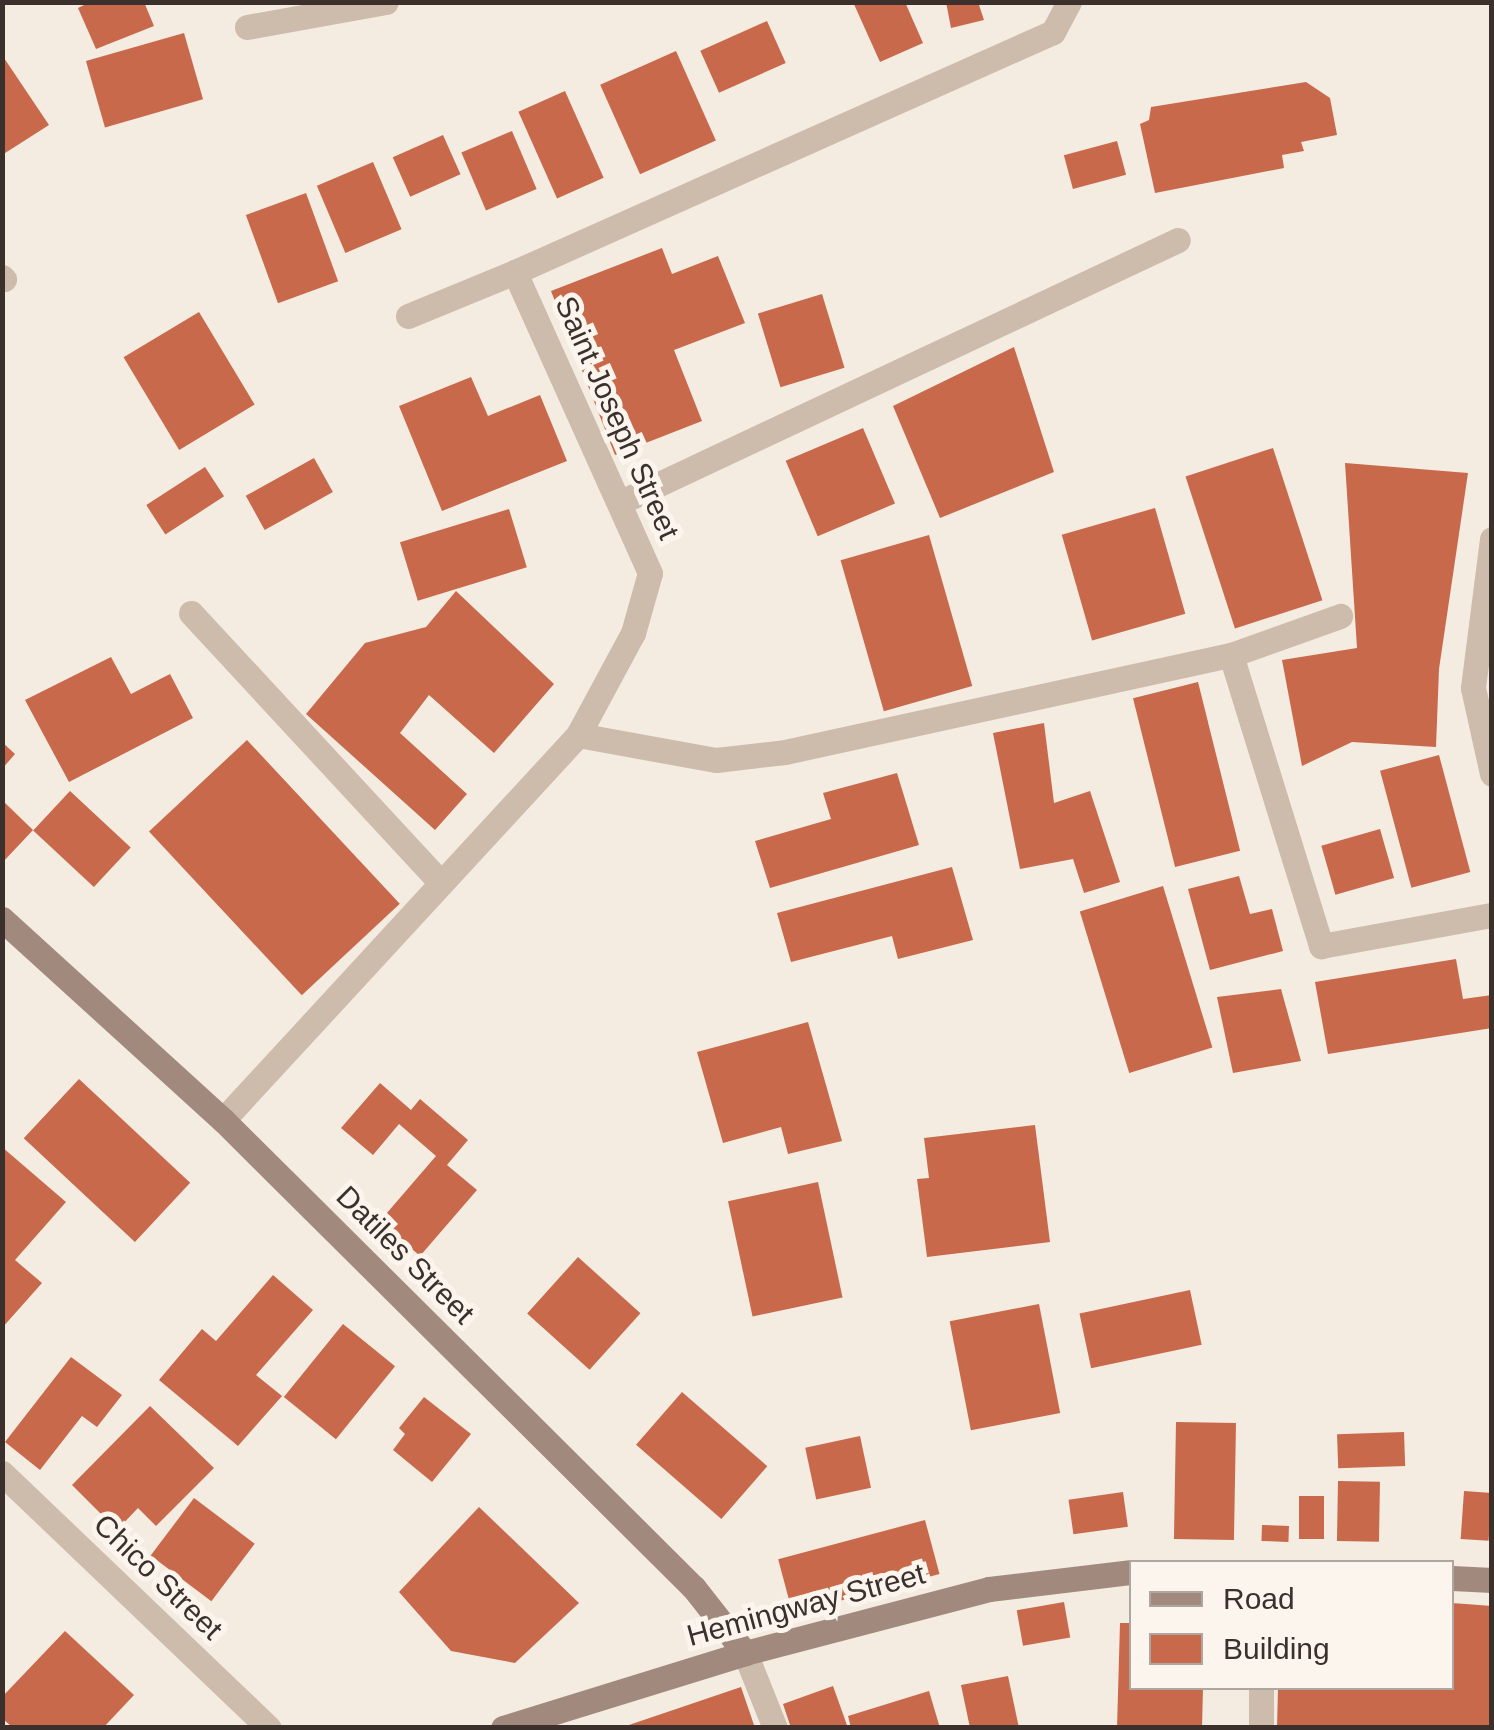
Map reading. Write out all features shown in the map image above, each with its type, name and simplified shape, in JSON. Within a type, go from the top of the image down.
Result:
[{"type":"main road","name":"Datiles Street","points":[[2,919],[223,1120],[694,1588],[745,1654]]},
{"type":"main road","name":"Hemingway Street","points":[[503,1728],[745,1654],[988,1589],[1129,1572]]},
{"type":"main road","points":[[1454,1578],[1492,1580]]},
{"type":"street","points":[[269,2],[247,27],[386,2]]},
{"type":"street","name":"Saint Joseph Street","points":[[223,1120],[578,735],[633,633],[650,573],[623,501],[514,272],[1053,32],[1068,2]]},
{"type":"street","points":[[623,501],[1178,240]]},
{"type":"street","points":[[408,316],[514,272]]},
{"type":"street","points":[[1492,539],[1473,688],[1492,774]]},
{"type":"street","points":[[191,613],[442,883]]},
{"type":"street","points":[[578,735],[716,760],[786,752],[1231,655],[1340,616]]},
{"type":"street","points":[[1231,655],[1321,946],[1492,915]]},
{"type":"street","name":"Chico Street","points":[[2,1473],[269,1728]]},
{"type":"street","points":[[745,1654],[775,1728]]},
{"type":"street","points":[[1261,1690],[1262,1728]]},
{"type":"building","points":[[90,2],[144,2],[154,26],[96,49],[78,8]]},
{"type":"building","points":[[853,2],[905,2],[923,43],[880,62]]},
{"type":"building","points":[[946,2],[978,2],[984,20],[951,28]]},
{"type":"building","points":[[767,21],[786,63],[719,93],[700,51]]},
{"type":"building","points":[[184,33],[203,99],[105,127],[86,61]]},
{"type":"building","points":[[676,51],[716,141],[640,174],[600,85]]},
{"type":"building","points":[[2,55],[49,125],[2,155]]},
{"type":"building","points":[[1306,82],[1330,98],[1337,135],[1301,142],[1304,151],[1282,155],[1284,168],[1155,193],[1140,124],[1149,120],[1151,107]]},
{"type":"building","points":[[565,91],[604,178],[557,199],[518,112]]},
{"type":"building","points":[[512,131],[537,189],[486,210],[461,152]]},
{"type":"building","points":[[443,135],[460,174],[410,197],[393,157]]},
{"type":"building","points":[[1117,141],[1126,175],[1073,189],[1064,155]]},
{"type":"building","points":[[373,162],[402,229],[345,253],[317,186]]},
{"type":"building","points":[[306,193],[338,281],[278,303],[246,215]]},
{"type":"building","points":[[662,248],[672,274],[718,256],[745,323],[674,350],[702,421],[615,455],[551,291]]},
{"type":"building","points":[[822,294],[845,368],[780,387],[758,314]]},
{"type":"building","points":[[199,312],[255,405],[179,450],[124,357]]},
{"type":"building","points":[[1014,347],[1054,472],[940,518],[893,406]]},
{"type":"building","points":[[471,377],[488,416],[540,395],[567,461],[442,511],[399,406]]},
{"type":"building","points":[[863,428],[895,503],[818,536],[786,461]]},
{"type":"building","points":[[1273,448],[1322,600],[1235,629],[1186,476]]},
{"type":"building","points":[[314,458],[333,492],[265,530],[246,496]]},
{"type":"building","points":[[1345,463],[1468,473],[1439,669],[1436,747],[1352,742],[1302,766],[1282,660],[1357,648]]},
{"type":"building","points":[[205,467],[224,496],[165,534],[146,505]]},
{"type":"building","points":[[1155,508],[1185,614],[1092,640],[1062,535]]},
{"type":"building","points":[[509,509],[527,567],[418,601],[400,542]]},
{"type":"building","points":[[929,535],[972,686],[884,711],[841,560]]},
{"type":"building","points":[[456,591],[554,684],[494,753],[429,695],[400,733],[467,794],[435,830],[306,714],[365,643],[426,627]]},
{"type":"building","points":[[111,657],[131,694],[170,674],[193,718],[69,782],[25,700]]},
{"type":"building","points":[[1198,682],[1240,851],[1175,867],[1133,698]]},
{"type":"building","points":[[1044,723],[1054,803],[1090,791],[1120,882],[1084,893],[1073,859],[1020,869],[993,733]]},
{"type":"building","points":[[247,740],[400,904],[302,995],[149,831]]},
{"type":"building","points":[[2,742],[15,754],[2,769]]},
{"type":"building","points":[[1439,755],[1470,872],[1411,888],[1380,771]]},
{"type":"building","points":[[897,773],[919,845],[770,888],[755,841],[831,819],[823,793]]},
{"type":"building","points":[[70,791],[131,848],[94,887],[33,830]]},
{"type":"building","points":[[2,800],[33,830],[2,863]]},
{"type":"building","points":[[1380,829],[1394,878],[1335,895],[1321,846]]},
{"type":"building","points":[[952,867],[973,940],[898,959],[892,936],[791,962],[777,913]]},
{"type":"building","points":[[1239,876],[1250,914],[1272,909],[1283,951],[1210,970],[1188,889]]},
{"type":"building","points":[[1163,886],[1212,1048],[1129,1073],[1080,911]]},
{"type":"building","points":[[1456,959],[1463,999],[1492,995],[1492,1028],[1328,1054],[1315,982]]},
{"type":"building","points":[[1281,989],[1301,1061],[1233,1073],[1217,997]]},
{"type":"building","points":[[808,1022],[842,1141],[788,1154],[781,1127],[723,1143],[697,1052]]},
{"type":"building","points":[[79,1079],[190,1183],[135,1242],[24,1138]]},
{"type":"building","points":[[380,1083],[411,1110],[420,1099],[468,1140],[447,1165],[477,1190],[420,1256],[380,1221],[436,1156],[399,1124],[373,1155],[341,1128]]},
{"type":"building","points":[[1035,1125],[1050,1242],[927,1257],[917,1179],[929,1178],[924,1138]]},
{"type":"building","points":[[2,1147],[66,1202],[15,1260],[42,1283],[2,1328]]},
{"type":"building","points":[[818,1182],[843,1297],[753,1317],[728,1201]]},
{"type":"building","points":[[578,1257],[640,1313],[590,1370],[527,1313]]},
{"type":"building","points":[[273,1275],[313,1310],[256,1375],[282,1396],[238,1446],[159,1380],[202,1329],[216,1341]]},
{"type":"building","points":[[1190,1290],[1202,1345],[1091,1368],[1079,1313]]},
{"type":"building","points":[[1039,1304],[1060,1413],[971,1430],[950,1321]]},
{"type":"building","points":[[343,1324],[395,1366],[336,1439],[284,1397]]},
{"type":"building","points":[[71,1357],[122,1395],[97,1427],[82,1416],[40,1470],[5,1442]]},
{"type":"building","points":[[682,1392],[767,1466],[721,1519],[636,1445]]},
{"type":"building","points":[[424,1397],[471,1434],[432,1482],[393,1450],[405,1434],[399,1428]]},
{"type":"building","points":[[150,1406],[214,1468],[156,1526],[138,1508],[117,1530],[72,1485]]},
{"type":"building","points":[[1176,1422],[1236,1423],[1234,1540],[1174,1539]]},
{"type":"building","points":[[1404,1432],[1405,1466],[1338,1468],[1337,1434]]},
{"type":"building","points":[[860,1436],[871,1488],[816,1499],[805,1448]]},
{"type":"building","points":[[1338,1481],[1380,1482],[1379,1542],[1337,1541]]},
{"type":"building","points":[[1464,1491],[1492,1493],[1489,1541],[1461,1539]]},
{"type":"building","points":[[1123,1492],[1128,1527],[1073,1534],[1069,1500]]},
{"type":"building","points":[[1299,1496],[1324,1496],[1324,1539],[1299,1539]]},
{"type":"building","points":[[194,1498],[255,1544],[211,1601],[151,1556]]},
{"type":"building","points":[[479,1507],[579,1603],[515,1663],[451,1651],[399,1592]]},
{"type":"building","points":[[925,1520],[939,1574],[793,1613],[778,1559]]},
{"type":"building","points":[[1262,1525],[1289,1526],[1288,1542],[1261,1541]]},
{"type":"building","points":[[1064,1602],[1070,1637],[1023,1646],[1017,1610]]},
{"type":"building","points":[[1454,1603],[1492,1606],[1492,1728],[1277,1728],[1278,1690],[1454,1690]]},
{"type":"building","points":[[1120,1623],[1129,1623],[1129,1690],[1203,1690],[1202,1728],[1117,1728]]},
{"type":"building","points":[[65,1631],[134,1695],[103,1728],[13,1728],[2,1718],[2,1697]]},
{"type":"building","points":[[1008,1676],[1019,1728],[970,1728],[961,1685]]},
{"type":"building","points":[[833,1686],[848,1728],[791,1728],[783,1704]]},
{"type":"building","points":[[741,1687],[755,1728],[623,1728],[623,1727]]},
{"type":"building","points":[[929,1691],[940,1728],[851,1728],[848,1716]]}]
